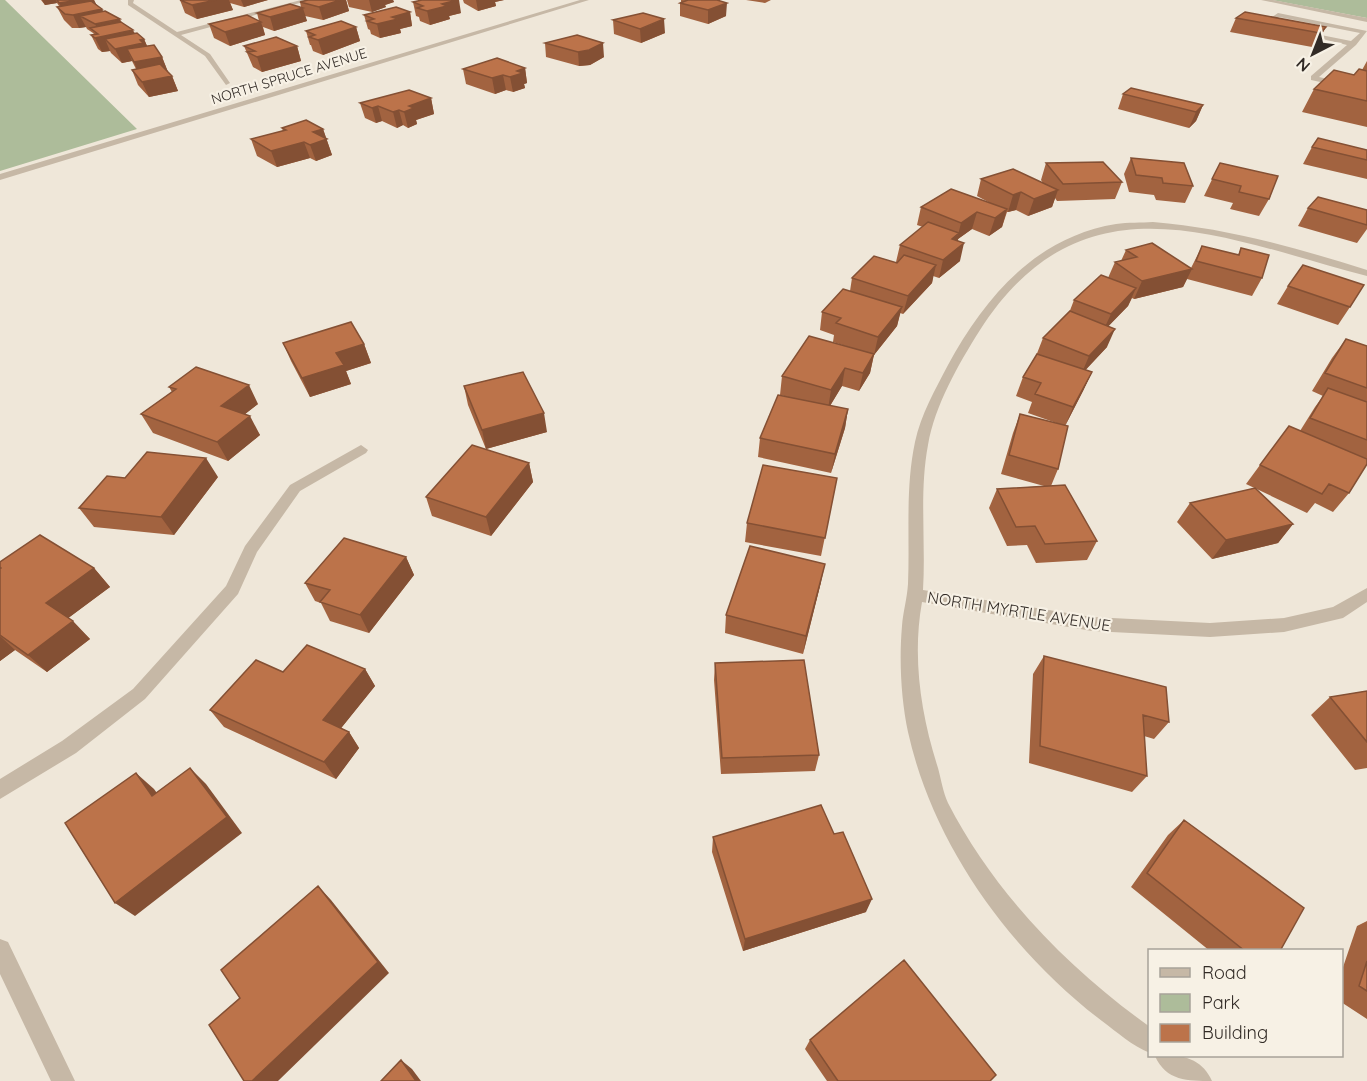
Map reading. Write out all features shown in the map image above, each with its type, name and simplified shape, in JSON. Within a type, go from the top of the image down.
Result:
[{"type":"street","points":[[131,0],[130,4],[208,56],[226,83]]},
{"type":"street","points":[[176,34],[308,0]]},
{"type":"street","name":"NORTH SPRUCE AVENUE","points":[[0,177],[586,0]]},
{"type":"street","points":[[1264,0],[1367,20]]},
{"type":"street","points":[[1275,27],[1264,25],[1278,15],[1365,32],[1314,78],[1367,90]]},
{"type":"street","points":[[1298,32],[1354,44]]},
{"type":"street","points":[[1148,1041],[1080,988],[1033,940],[985,877],[940,808],[917,730],[910,629],[916,595],[916,477],[926,423],[959,354],[988,306],[1033,264],[1064,242],[1077,236],[1111,229],[1151,225],[1178,228],[1231,235],[1293,249],[1367,273]]},
{"type":"street","points":[[0,790],[69,747],[139,694],[232,590],[250,550],[295,488],[361,450]]},
{"type":"street","name":"NORTH MYRTLE AVENUE","points":[[916,595],[1092,624],[1210,630],[1284,625],[1337,612],[1367,594]]},
{"type":"street","points":[[0,950],[63,1081]]},
{"type":"street","points":[[1168,1057],[1200,1081]]},
{"type":"green space","points":[[0,0],[5,0],[137,129],[0,171]]},
{"type":"green space","points":[[1272,0],[1367,0],[1367,18]]},
{"type":"building","points":[[57,0],[80,0],[59,3]]},
{"type":"building","points":[[180,0],[216,0],[192,5]]},
{"type":"building","points":[[340,0],[319,7],[300,2]]},
{"type":"building","points":[[457,0],[442,4],[447,6],[427,11],[417,8],[423,6],[413,2]]},
{"type":"building","points":[[688,0],[717,0],[727,3],[708,10],[680,3]]},
{"type":"building","points":[[91,1],[102,9],[73,15],[65,14],[57,7]]},
{"type":"building","points":[[290,4],[303,8],[270,17],[257,13]]},
{"type":"building","points":[[396,7],[410,12],[392,17],[398,19],[377,24],[367,21],[374,19],[364,15]]},
{"type":"building","points":[[105,11],[120,19],[95,24],[80,16]]},
{"type":"building","points":[[1245,12],[1326,27],[1320,33],[1236,18]]},
{"type":"building","points":[[643,13],[664,19],[640,29],[613,20]]},
{"type":"building","points":[[247,15],[261,22],[225,32],[209,24]]},
{"type":"building","points":[[341,21],[356,27],[318,40],[309,37],[315,35],[306,31]]},
{"type":"building","points":[[121,22],[133,30],[95,38],[91,35],[98,34],[90,28]]},
{"type":"building","points":[[137,33],[144,39],[140,40],[143,43],[115,49],[105,39]]},
{"type":"building","points":[[577,35],[603,43],[589,50],[578,52],[545,43]]},
{"type":"building","points":[[276,37],[297,46],[257,57],[247,52],[255,51],[244,46]]},
{"type":"building","points":[[154,45],[162,57],[134,62],[127,49]]},
{"type":"building","points":[[497,58],[525,68],[517,71],[523,73],[510,77],[503,75],[492,78],[463,69]]},
{"type":"building","points":[[160,64],[172,76],[142,82],[132,70]]},
{"type":"building","points":[[1359,69],[1367,71],[1367,101],[1314,89],[1334,70],[1354,75]]},
{"type":"building","points":[[1131,88],[1203,105],[1196,112],[1123,94]]},
{"type":"building","points":[[409,90],[431,98],[409,106],[414,108],[404,112],[399,110],[393,112],[378,106],[372,108],[360,103]]},
{"type":"building","points":[[306,120],[323,129],[313,132],[327,139],[310,145],[304,142],[271,151],[251,139],[286,130],[282,128]]},
{"type":"building","points":[[1318,138],[1367,150],[1367,160],[1312,147]]},
{"type":"building","points":[[1131,158],[1184,163],[1193,186],[1163,183],[1162,178],[1136,175]]},
{"type":"building","points":[[1103,162],[1122,182],[1063,184],[1046,163]]},
{"type":"building","points":[[1220,163],[1278,176],[1269,199],[1239,192],[1241,186],[1212,179]]},
{"type":"building","points":[[1013,169],[1058,190],[1034,199],[1021,192],[1013,195],[981,179]]},
{"type":"building","points":[[951,189],[1007,209],[995,218],[977,212],[961,223],[921,207]]},
{"type":"building","points":[[1318,197],[1367,210],[1367,225],[1308,208]]},
{"type":"building","points":[[928,222],[959,233],[952,239],[964,243],[943,260],[900,245]]},
{"type":"building","points":[[1152,243],[1192,269],[1142,281],[1115,262],[1137,257],[1126,250]]},
{"type":"building","points":[[1202,246],[1239,255],[1241,248],[1269,255],[1262,278],[1196,261]]},
{"type":"building","points":[[904,255],[936,265],[908,296],[852,278],[874,256],[897,263]]},
{"type":"building","points":[[1303,265],[1364,285],[1350,307],[1288,286]]},
{"type":"building","points":[[1101,275],[1136,288],[1111,314],[1074,300]]},
{"type":"building","points":[[843,289],[902,307],[878,337],[836,323],[841,318],[822,312]]},
{"type":"building","points":[[1070,311],[1115,329],[1089,356],[1043,338]]},
{"type":"building","points":[[351,322],[364,344],[336,353],[344,365],[302,378],[283,343]]},
{"type":"building","points":[[809,336],[874,354],[863,373],[845,368],[831,390],[782,376]]},
{"type":"building","points":[[1346,339],[1367,346],[1367,388],[1325,373]]},
{"type":"building","points":[[1037,354],[1092,372],[1073,407],[1035,394],[1041,383],[1023,377]]},
{"type":"building","points":[[196,367],[249,385],[221,406],[250,416],[217,442],[141,414],[176,389],[169,387]]},
{"type":"building","points":[[523,372],[544,413],[482,430],[464,386]]},
{"type":"building","points":[[1328,388],[1367,402],[1367,440],[1310,418]]},
{"type":"building","points":[[778,395],[848,409],[835,454],[760,438]]},
{"type":"building","points":[[1020,414],[1068,426],[1058,469],[1009,455]]},
{"type":"building","points":[[1289,426],[1367,459],[1367,464],[1349,493],[1329,484],[1322,494],[1260,465]]},
{"type":"building","points":[[472,445],[529,463],[486,517],[426,497]]},
{"type":"building","points":[[147,452],[206,458],[161,517],[79,508],[107,476],[125,478]]},
{"type":"building","points":[[763,465],[837,478],[825,538],[747,523]]},
{"type":"building","points":[[1065,485],[1097,541],[1045,544],[1035,526],[1016,527],[997,489]]},
{"type":"building","points":[[1255,488],[1293,524],[1226,540],[1190,503]]},
{"type":"building","points":[[40,535],[94,568],[46,603],[73,621],[28,655],[0,635],[0,562]]},
{"type":"building","points":[[344,538],[406,557],[360,615],[320,602],[330,590],[305,583]]},
{"type":"building","points":[[750,546],[825,564],[806,636],[726,615]]},
{"type":"building","points":[[307,645],[365,669],[323,720],[349,732],[324,762],[210,710],[256,660],[283,672]]},
{"type":"building","points":[[1044,656],[1166,687],[1169,722],[1143,715],[1147,776],[1040,746]]},
{"type":"building","points":[[804,660],[819,755],[722,758],[715,663]]},
{"type":"building","points":[[1367,691],[1367,742],[1330,697]]},
{"type":"building","points":[[190,768],[227,817],[115,903],[65,823],[136,773],[152,796]]},
{"type":"building","points":[[821,805],[834,834],[843,832],[872,899],[745,939],[713,837]]},
{"type":"building","points":[[1184,820],[1304,908],[1281,949],[1242,949],[1147,873]]},
{"type":"building","points":[[318,886],[378,962],[252,1081],[244,1081],[209,1025],[240,998],[221,970]]},
{"type":"building","points":[[904,960],[996,1075],[990,1081],[838,1081],[810,1040]]},
{"type":"building","points":[[1367,961],[1367,991],[1359,986]]},
{"type":"building","points":[[401,1060],[416,1081],[381,1081]]}]
